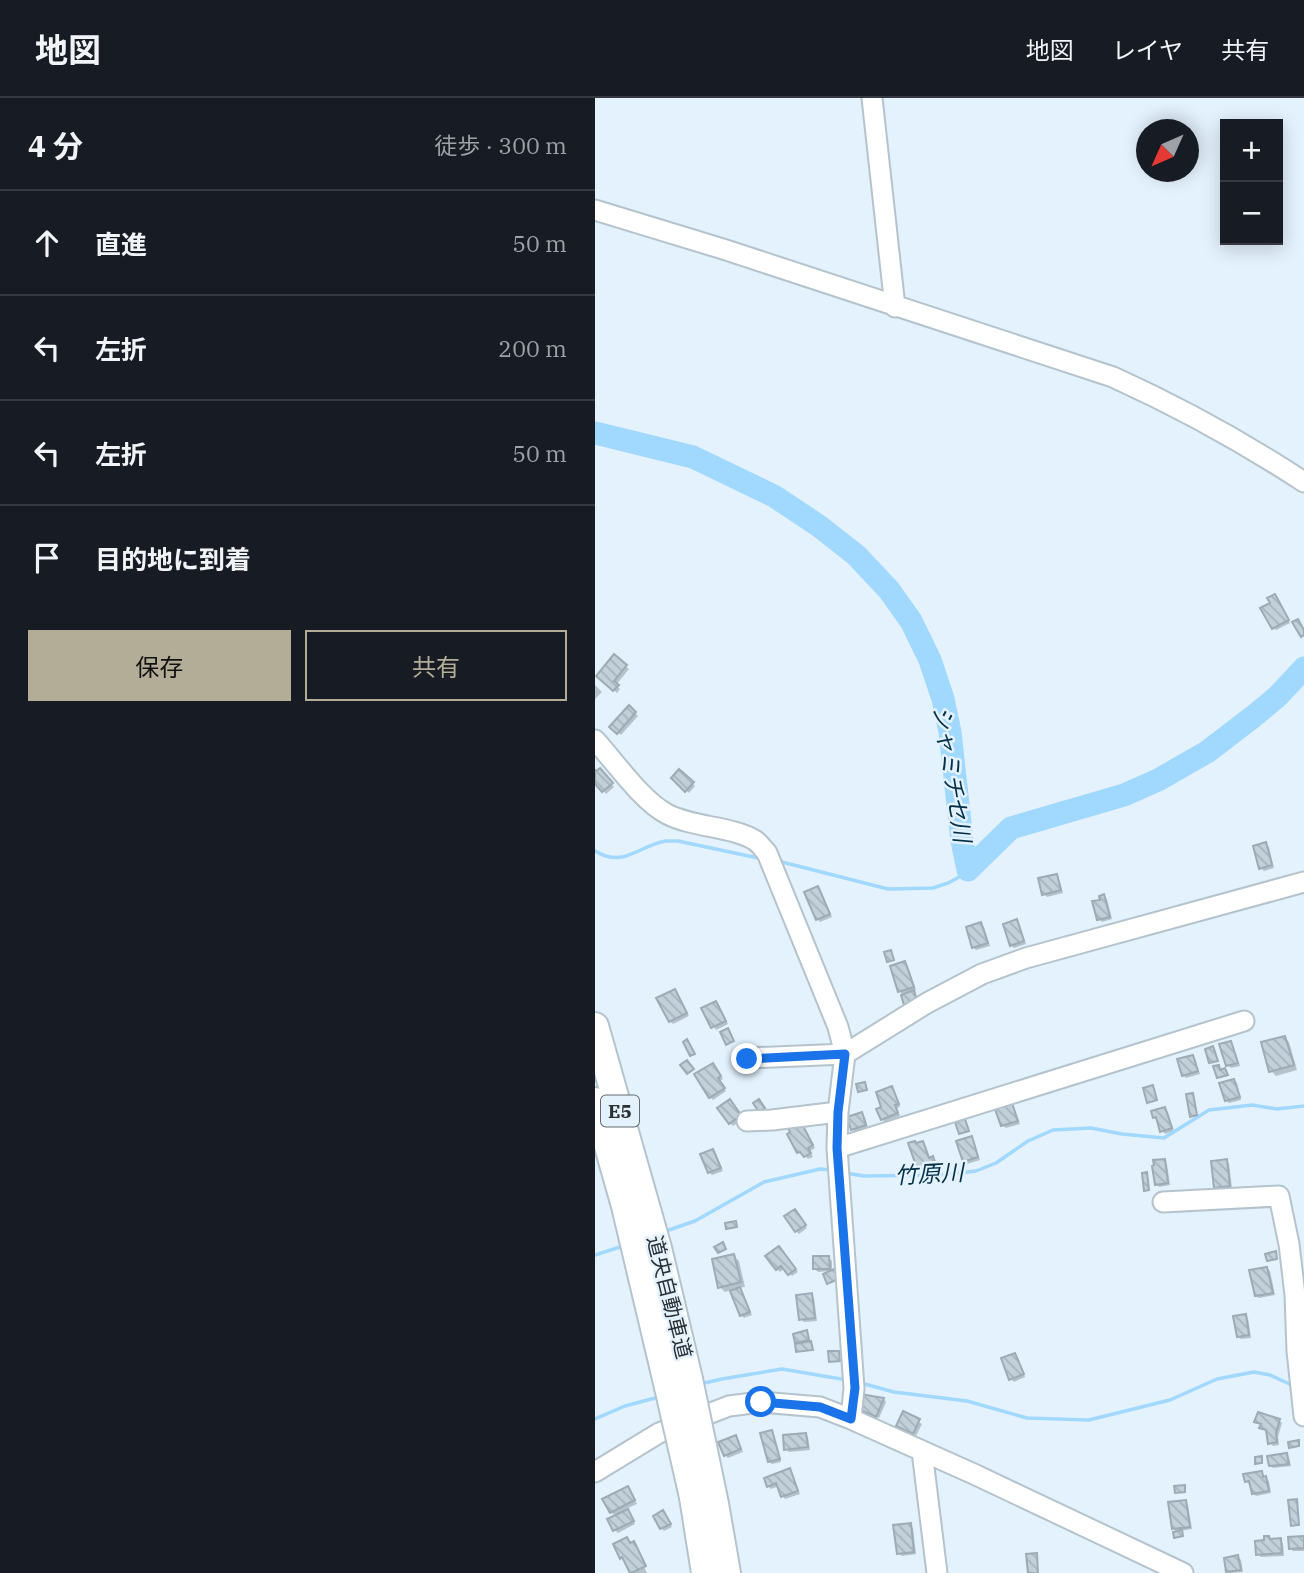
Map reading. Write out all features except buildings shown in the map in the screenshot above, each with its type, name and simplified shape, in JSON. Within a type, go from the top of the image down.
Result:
[{"type":"highway","name":"道央自動車道","points":[[595,1026],[704,1500],[727,1573]]},
{"type":"highway","name":"道央自動車道","points":[[595,1101],[634,1201]]},
{"type":"highway","name":"道央自動車道","points":[[704,1500],[705,1573]]},
{"type":"street","points":[[872,98],[895,307]]},
{"type":"street","points":[[595,210],[723,249],[1113,377],[1160,398],[1304,482]]},
{"type":"street","points":[[595,740],[646,798],[664,813],[683,821],[744,835],[757,842],[767,853],[838,1027],[845,1054],[837,1148],[855,1388],[851,1419]]},
{"type":"street","points":[[747,1059],[845,1054],[927,1003],[982,974],[1026,958],[1304,881]]},
{"type":"street","points":[[837,1148],[1244,1021]]},
{"type":"street","points":[[747,1121],[838,1112]]},
{"type":"street","points":[[1163,1202],[1279,1196],[1289,1244],[1295,1295],[1297,1351],[1304,1416]]},
{"type":"street","points":[[595,1472],[659,1433],[729,1406],[761,1402],[820,1407],[976,1475],[1183,1573]]},
{"type":"street","points":[[922,1451],[937,1573]]},
{"type":"waterway","name":"シャミチセ川","points":[[595,433],[693,457],[774,496],[856,555],[889,590],[911,621],[930,660],[943,699],[950,732],[962,841],[968,870]]},
{"type":"waterway","name":"シャミチセ川","points":[[968,870],[1011,828],[1124,795],[1158,780],[1207,752],[1278,696],[1304,668]]},
{"type":"waterway","points":[[595,851],[615,858],[656,843],[678,841],[758,858]]},
{"type":"waterway","points":[[782,862],[888,889],[933,888],[948,883],[968,870]]},
{"type":"waterway","name":"竹原川","points":[[845,1173],[864,1176],[942,1175],[976,1171],[996,1163],[1028,1141],[1053,1130],[1091,1128],[1164,1138],[1209,1110],[1252,1105],[1277,1109],[1304,1106]]},
{"type":"waterway","name":"竹原川","points":[[663,1232],[695,1221],[764,1182],[820,1169],[831,1170]]},
{"type":"waterway","name":"竹原川","points":[[595,1255],[623,1246]]},
{"type":"waterway","points":[[700,1384],[782,1369],[847,1380]]},
{"type":"waterway","points":[[861,1383],[894,1392],[967,1401],[1027,1418],[1089,1420],[1170,1400],[1217,1379],[1254,1372],[1270,1375],[1294,1386]]},
{"type":"waterway","points":[[595,1419],[625,1406],[659,1397]]},
{"type":"route","points":[[747,1059],[845,1054],[837,1148],[855,1388],[851,1419],[820,1407],[761,1402]]}]
